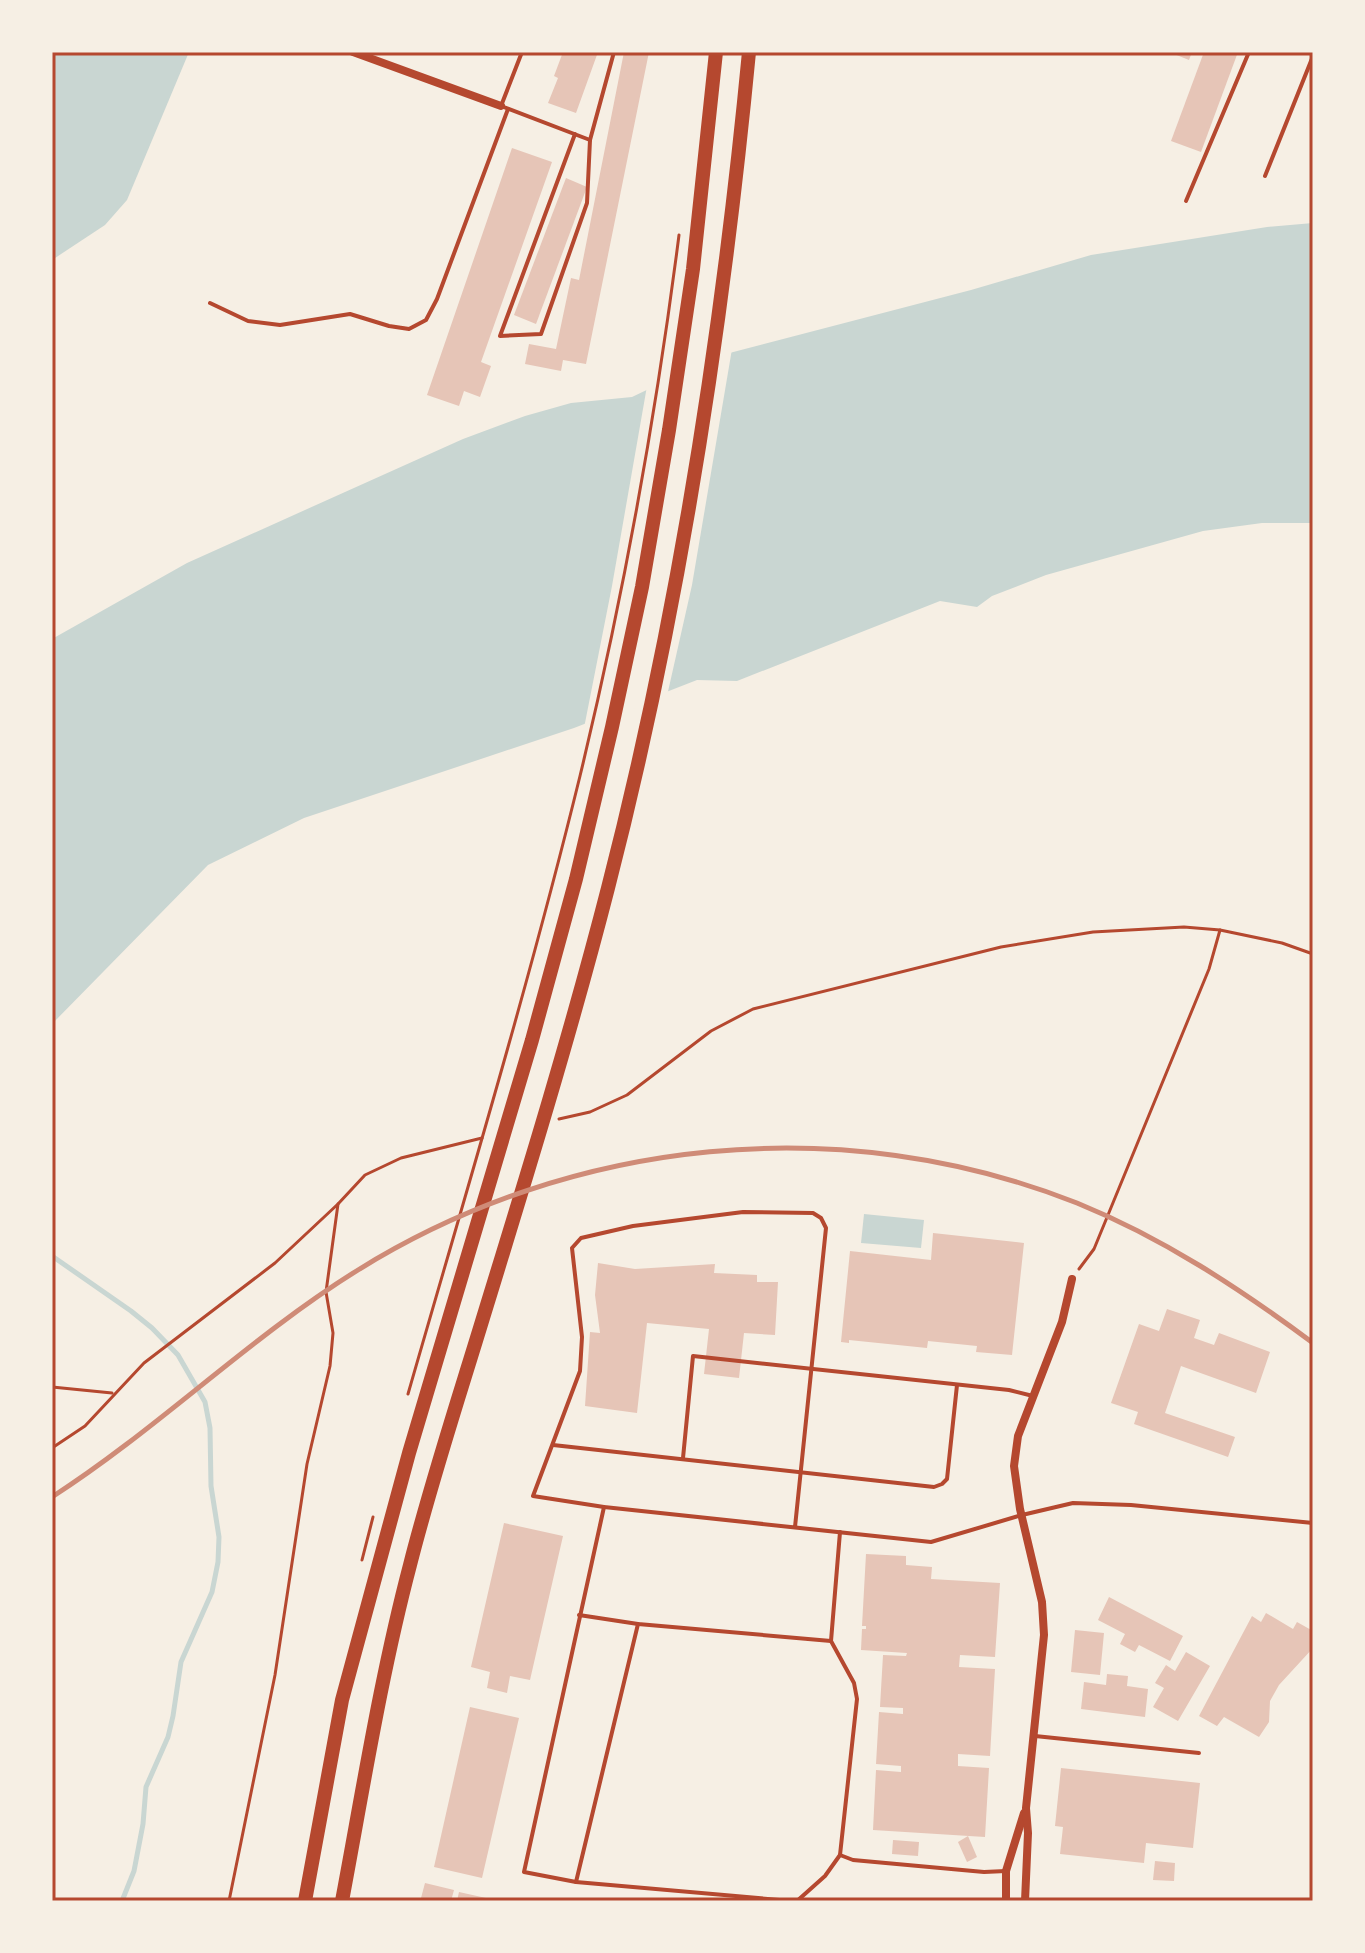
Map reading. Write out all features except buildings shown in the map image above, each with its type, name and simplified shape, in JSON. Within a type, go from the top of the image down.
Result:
[{"type":"main road","points":[[305,1901],[342,1700],[413,1439],[532,1040],[576,879],[612,727],[642,587],[669,430],[693,269],[716,52]]},
{"type":"main road","points":[[342,1901],[382,1688],[409,1565],[564,1049],[608,887],[644,735],[674,593],[702,435],[725,273],[749,52]]},
{"type":"street","points":[[353,52],[504,107]]},
{"type":"street","points":[[1025,1901],[1026,1808],[1044,1635],[1043,1613],[1014,1466],[1018,1436],[1062,1322],[1072,1279]]},
{"type":"street","points":[[1006,1901],[1006,1871],[1026,1808]]},
{"type":"lane","points":[[210,303],[248,321],[280,325],[350,314],[409,329],[426,320],[437,299],[522,52]]},
{"type":"lane","points":[[575,134],[500,336],[541,334],[587,203],[590,140],[614,52]]},
{"type":"lane","points":[[1186,201],[1249,52]]},
{"type":"lane","points":[[1265,176],[1313,56]]},
{"type":"lane","points":[[504,107],[590,140]]},
{"type":"lane","points":[[795,1527],[826,1228],[821,1218],[813,1213],[743,1212],[633,1226],[581,1238],[572,1248],[582,1337],[580,1371],[533,1496],[604,1507],[931,1542],[1073,1503],[1131,1505],[1313,1523]]},
{"type":"lane","points":[[683,1460],[693,1356],[1009,1390],[1033,1396]]},
{"type":"lane","points":[[553,1445],[934,1487],[947,1479],[957,1385]]},
{"type":"lane","points":[[604,1507],[524,1872],[576,1882],[791,1901]]},
{"type":"lane","points":[[797,1901],[825,1876],[840,1855],[857,1699],[854,1683],[831,1641],[840,1532]]},
{"type":"lane","points":[[579,1615],[638,1624],[831,1641]]},
{"type":"lane","points":[[576,1882],[638,1624]]},
{"type":"lane","points":[[1033,1736],[1199,1753]]},
{"type":"lane","points":[[840,1855],[853,1860],[984,1872],[1006,1871]]},
{"type":"path","points":[[406,1401],[521,1001],[584,759],[638,497],[680,224]]},
{"type":"path","points":[[570,1116],[590,1112],[627,1095],[711,1031],[753,1009],[1016,944],[1093,932],[1184,927],[1220,930],[1282,943],[1313,954]]},
{"type":"path","points":[[1072,1279],[1094,1249],[1209,969],[1220,930]]},
{"type":"path","points":[[52,1448],[85,1426],[144,1363],[275,1263],[365,1175],[382,1165],[471,1141]]},
{"type":"path","points":[[229,1901],[275,1675],[307,1464],[330,1366],[333,1333],[326,1292],[338,1204]]},
{"type":"path","points":[[52,1387],[114,1393]]},
{"type":"path","points":[[365,1547],[373,1517]]},
{"type":"shaded area","points":[[52,52],[189,52],[127,200],[105,225],[52,260]]},
{"type":"shaded area","points":[[1313,223],[1313,523],[1262,523],[1203,531],[1046,575],[992,596],[977,607],[940,601],[737,681],[697,680],[574,728],[304,818],[208,865],[52,1024],[52,639],[187,563],[463,439],[525,416],[571,403],[632,397],[718,356],[971,290],[1091,255],[1267,227]]},
{"type":"shaded area","points":[[864,1214],[924,1220],[921,1248],[861,1243]]},
{"type":"pier","points":[[732,349],[692,585],[667,696],[584,728],[647,386]]},
{"type":"waterway","points":[[52,1256],[131,1311],[178,1355],[205,1402],[210,1428],[211,1486],[219,1537],[218,1562],[212,1592],[181,1662],[168,1737],[146,1787],[134,1871],[122,1901]]},
{"type":"railway","points":[[52,1497],[130,1442],[318,1296],[358,1270],[441,1225],[528,1190],[618,1166],[710,1152],[803,1148],[896,1156],[987,1174],[1077,1203],[1140,1232],[1228,1284],[1313,1343]]}]
